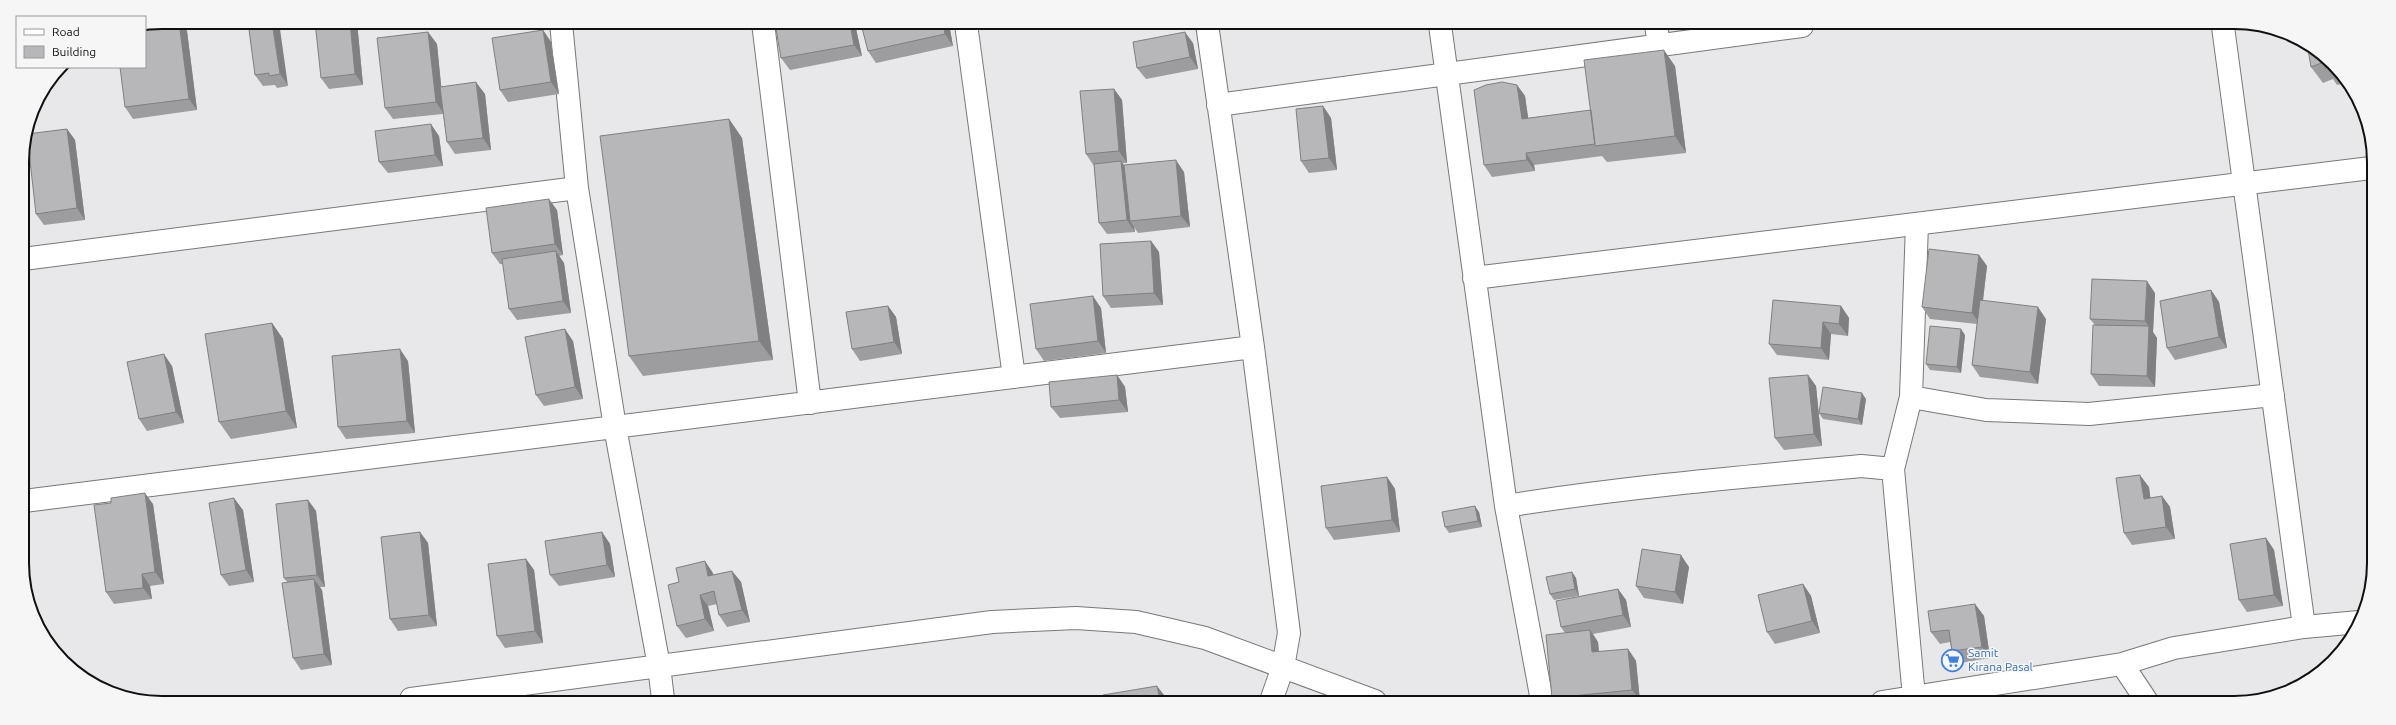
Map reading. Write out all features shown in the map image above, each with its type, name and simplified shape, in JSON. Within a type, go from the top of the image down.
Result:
[{"type":"street","points":[[562,29],[577,188],[615,427],[659,666],[662,696]]},
{"type":"street","points":[[764,29],[810,403]]},
{"type":"street","points":[[967,29],[1014,377]]},
{"type":"street","points":[[1208,29],[1253,347],[1289,633],[1283,667],[1273,696]]},
{"type":"street","points":[[1441,29],[1506,506],[1541,696]]},
{"type":"street","points":[[1218,105],[1447,75],[1657,35],[1754,29]]},
{"type":"street","points":[[2223,29],[2304,627]]},
{"type":"street","points":[[1474,278],[2367,169]]},
{"type":"street","points":[[29,258],[577,188]]},
{"type":"street","points":[[1914,696],[1893,469],[1911,396],[1917,224]]},
{"type":"street","points":[[29,499],[1253,347]]},
{"type":"street","points":[[1911,396],[1986,410],[2089,414],[2272,395]]},
{"type":"street","points":[[1506,506],[1592,492],[1662,487],[1861,466],[1893,469]]},
{"type":"street","points":[[434,696],[992,622],[1076,618],[1136,622],[1205,638],[1361,696]]},
{"type":"street","points":[[1920,696],[2122,664],[2174,648],[2304,627],[2352,623]]},
{"type":"street","points":[[2122,664],[2144,696]]},
{"type":"building","points":[[180,29],[189,99],[125,107],[120,68],[146,68],[146,30]]},
{"type":"building","points":[[249,29],[273,29],[280,74],[269,76],[269,73],[255,75]]},
{"type":"building","points":[[316,29],[351,29],[355,74],[321,78]]},
{"type":"building","points":[[776,29],[851,29],[854,45],[781,58]]},
{"type":"building","points":[[862,29],[944,29],[945,34],[868,51]]},
{"type":"building","points":[[543,30],[551,82],[500,90],[492,38]]},
{"type":"building","points":[[428,32],[436,102],[385,108],[377,38]]},
{"type":"building","points":[[1185,32],[1190,57],[1137,68],[1133,42]]},
{"type":"building","points":[[1664,50],[1675,136],[1595,146],[1584,60]]},
{"type":"building","points":[[2308,51],[2323,63],[2311,67]]},
{"type":"building","points":[[476,82],[483,138],[447,142],[440,87]]},
{"type":"building","points":[[1502,82],[1517,85],[1522,119],[1591,110],[1595,144],[1526,153],[1527,160],[1484,165],[1474,90],[1486,85]]},
{"type":"building","points":[[1114,89],[1119,151],[1086,154],[1080,91]]},
{"type":"building","points":[[1323,106],[1329,158],[1301,161],[1296,109]]},
{"type":"building","points":[[729,119],[759,341],[629,356],[600,136]]},
{"type":"building","points":[[431,124],[435,155],[379,162],[375,131]]},
{"type":"building","points":[[67,129],[77,208],[36,214],[29,153],[33,133]]},
{"type":"building","points":[[1176,160],[1181,216],[1130,221],[1124,165]]},
{"type":"building","points":[[1121,161],[1127,220],[1099,223],[1094,164]]},
{"type":"building","points":[[549,199],[555,244],[492,253],[486,208]]},
{"type":"building","points":[[1151,241],[1154,293],[1103,296],[1100,244]]},
{"type":"building","points":[[1929,249],[1979,255],[1972,313],[1922,307]]},
{"type":"building","points":[[556,251],[563,301],[509,309],[502,259]]},
{"type":"building","points":[[2092,279],[2147,281],[2145,321],[2090,319]]},
{"type":"building","points":[[2211,290],[2219,337],[2167,348],[2160,301]]},
{"type":"building","points":[[1093,296],[1098,341],[1036,349],[1030,304]]},
{"type":"building","points":[[1773,300],[1841,306],[1839,324],[1823,322],[1821,348],[1769,344]]},
{"type":"building","points":[[1980,300],[2038,307],[2030,372],[1972,365]]},
{"type":"building","points":[[888,306],[894,342],[852,349],[846,312]]},
{"type":"building","points":[[272,323],[286,411],[219,422],[205,334]]},
{"type":"building","points":[[2093,325],[2149,326],[2147,376],[2091,374]]},
{"type":"building","points":[[1930,326],[1961,329],[1957,367],[1926,364]]},
{"type":"building","points":[[565,329],[575,387],[536,395],[525,337]]},
{"type":"building","points":[[400,349],[407,421],[338,427],[332,356]]},
{"type":"building","points":[[164,354],[176,412],[139,419],[127,362]]},
{"type":"building","points":[[1117,375],[1119,400],[1051,407],[1049,382]]},
{"type":"building","points":[[1808,375],[1814,434],[1775,438],[1769,378]]},
{"type":"building","points":[[1823,387],[1862,393],[1858,419],[1819,413]]},
{"type":"building","points":[[2140,475],[2144,499],[2162,496],[2166,527],[2124,533],[2116,478]]},
{"type":"building","points":[[1387,477],[1392,520],[1326,528],[1321,486]]},
{"type":"building","points":[[145,493],[155,572],[142,574],[143,588],[106,592],[94,505],[111,503],[111,498]]},
{"type":"building","points":[[234,498],[246,570],[221,575],[209,503]]},
{"type":"building","points":[[308,500],[317,575],[284,578],[276,504]]},
{"type":"building","points":[[1475,506],[1478,521],[1445,527],[1442,512]]},
{"type":"building","points":[[420,532],[429,615],[390,619],[381,537]]},
{"type":"building","points":[[602,532],[607,565],[550,575],[545,541]]},
{"type":"building","points":[[2266,538],[2274,595],[2239,600],[2230,544]]},
{"type":"building","points":[[1642,549],[1681,555],[1675,592],[1636,586]]},
{"type":"building","points":[[526,559],[535,631],[497,636],[488,564]]},
{"type":"building","points":[[705,561],[708,576],[732,571],[742,610],[719,615],[714,591],[700,595],[705,619],[677,626],[668,585],[679,582],[676,568]]},
{"type":"building","points":[[1572,572],[1575,589],[1550,594],[1546,577]]},
{"type":"building","points":[[314,579],[324,654],[293,658],[282,583]]},
{"type":"building","points":[[1803,584],[1812,621],[1767,632],[1758,595]]},
{"type":"building","points":[[1618,589],[1623,615],[1561,627],[1556,601]]},
{"type":"building","points":[[1975,604],[1982,647],[1952,651],[1949,630],[1931,632],[1928,611]]},
{"type":"building","points":[[1590,630],[1592,652],[1628,649],[1632,690],[1572,696],[1552,696],[1546,635]]},
{"type":"building","points":[[1157,686],[1159,696],[1103,696]]},
{"type":"place","name":"Samit Kirana Pasal","points":[[1953,660]]}]
